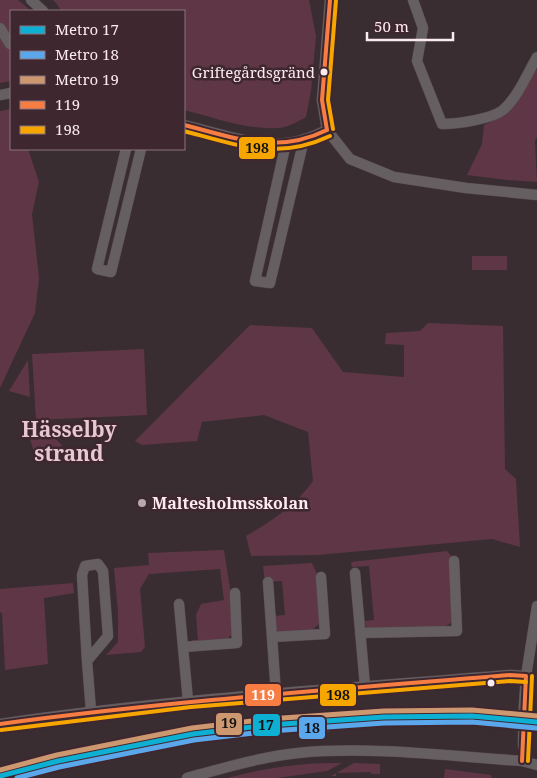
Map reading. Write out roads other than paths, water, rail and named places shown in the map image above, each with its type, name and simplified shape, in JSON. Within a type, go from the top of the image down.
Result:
[{"type":"street","points":[[31,0],[42,10]]},
{"type":"street","points":[[330,0],[322,100],[327,130],[350,159],[394,177],[466,188],[537,195]]},
{"type":"street","points":[[413,0],[423,28],[417,60],[442,124],[461,124],[502,111],[518,90],[537,57]]},
{"type":"street","points":[[0,28],[10,44]]},
{"type":"street","points":[[185,125],[260,143],[286,144],[327,130]]},
{"type":"street","points":[[286,144],[256,281],[270,282],[304,139]]},
{"type":"street","points":[[126,150],[97,269],[111,272],[141,150]]},
{"type":"street","points":[[360,633],[457,631],[454,561]]},
{"type":"street","points":[[87,661],[108,636],[103,571],[98,564],[85,566],[82,575],[87,661],[91,711]]},
{"type":"street","points":[[355,573],[365,686]]},
{"type":"street","points":[[272,637],[324,634],[321,577]]},
{"type":"street","points":[[268,582],[276,694]]},
{"type":"street","points":[[183,647],[237,643],[234,593]]},
{"type":"street","points":[[179,604],[188,701]]},
{"type":"street","points":[[522,761],[526,676],[537,606]]},
{"type":"street","points":[[0,724],[91,711],[188,701],[510,675],[526,676]]},
{"type":"street","points":[[187,778],[244,763],[298,753],[364,751],[522,761],[537,764]]},
{"type":"railway","points":[[438,723],[537,723]]},
{"type":"railway","points":[[231,729],[328,729]]},
{"type":"metro line","name":"19","points":[[0,770],[57,755],[192,728],[268,719],[384,711],[472,710],[537,716]]},
{"type":"metro line","name":"17","points":[[0,776],[58,761],[193,734],[269,725],[384,717],[472,716],[537,722]]},
{"type":"metro line","name":"18","points":[[17,778],[59,767],[194,740],[270,731],[384,723],[472,722],[536,728]]},
{"type":"place","name":"Griftegårdsgränd","points":[[324,72]]},
{"type":"place","name":"Maltesholmsskolan","points":[[142,503]]},
{"type":"district","name":"Hässelby strand","points":[[69,441]]}]
